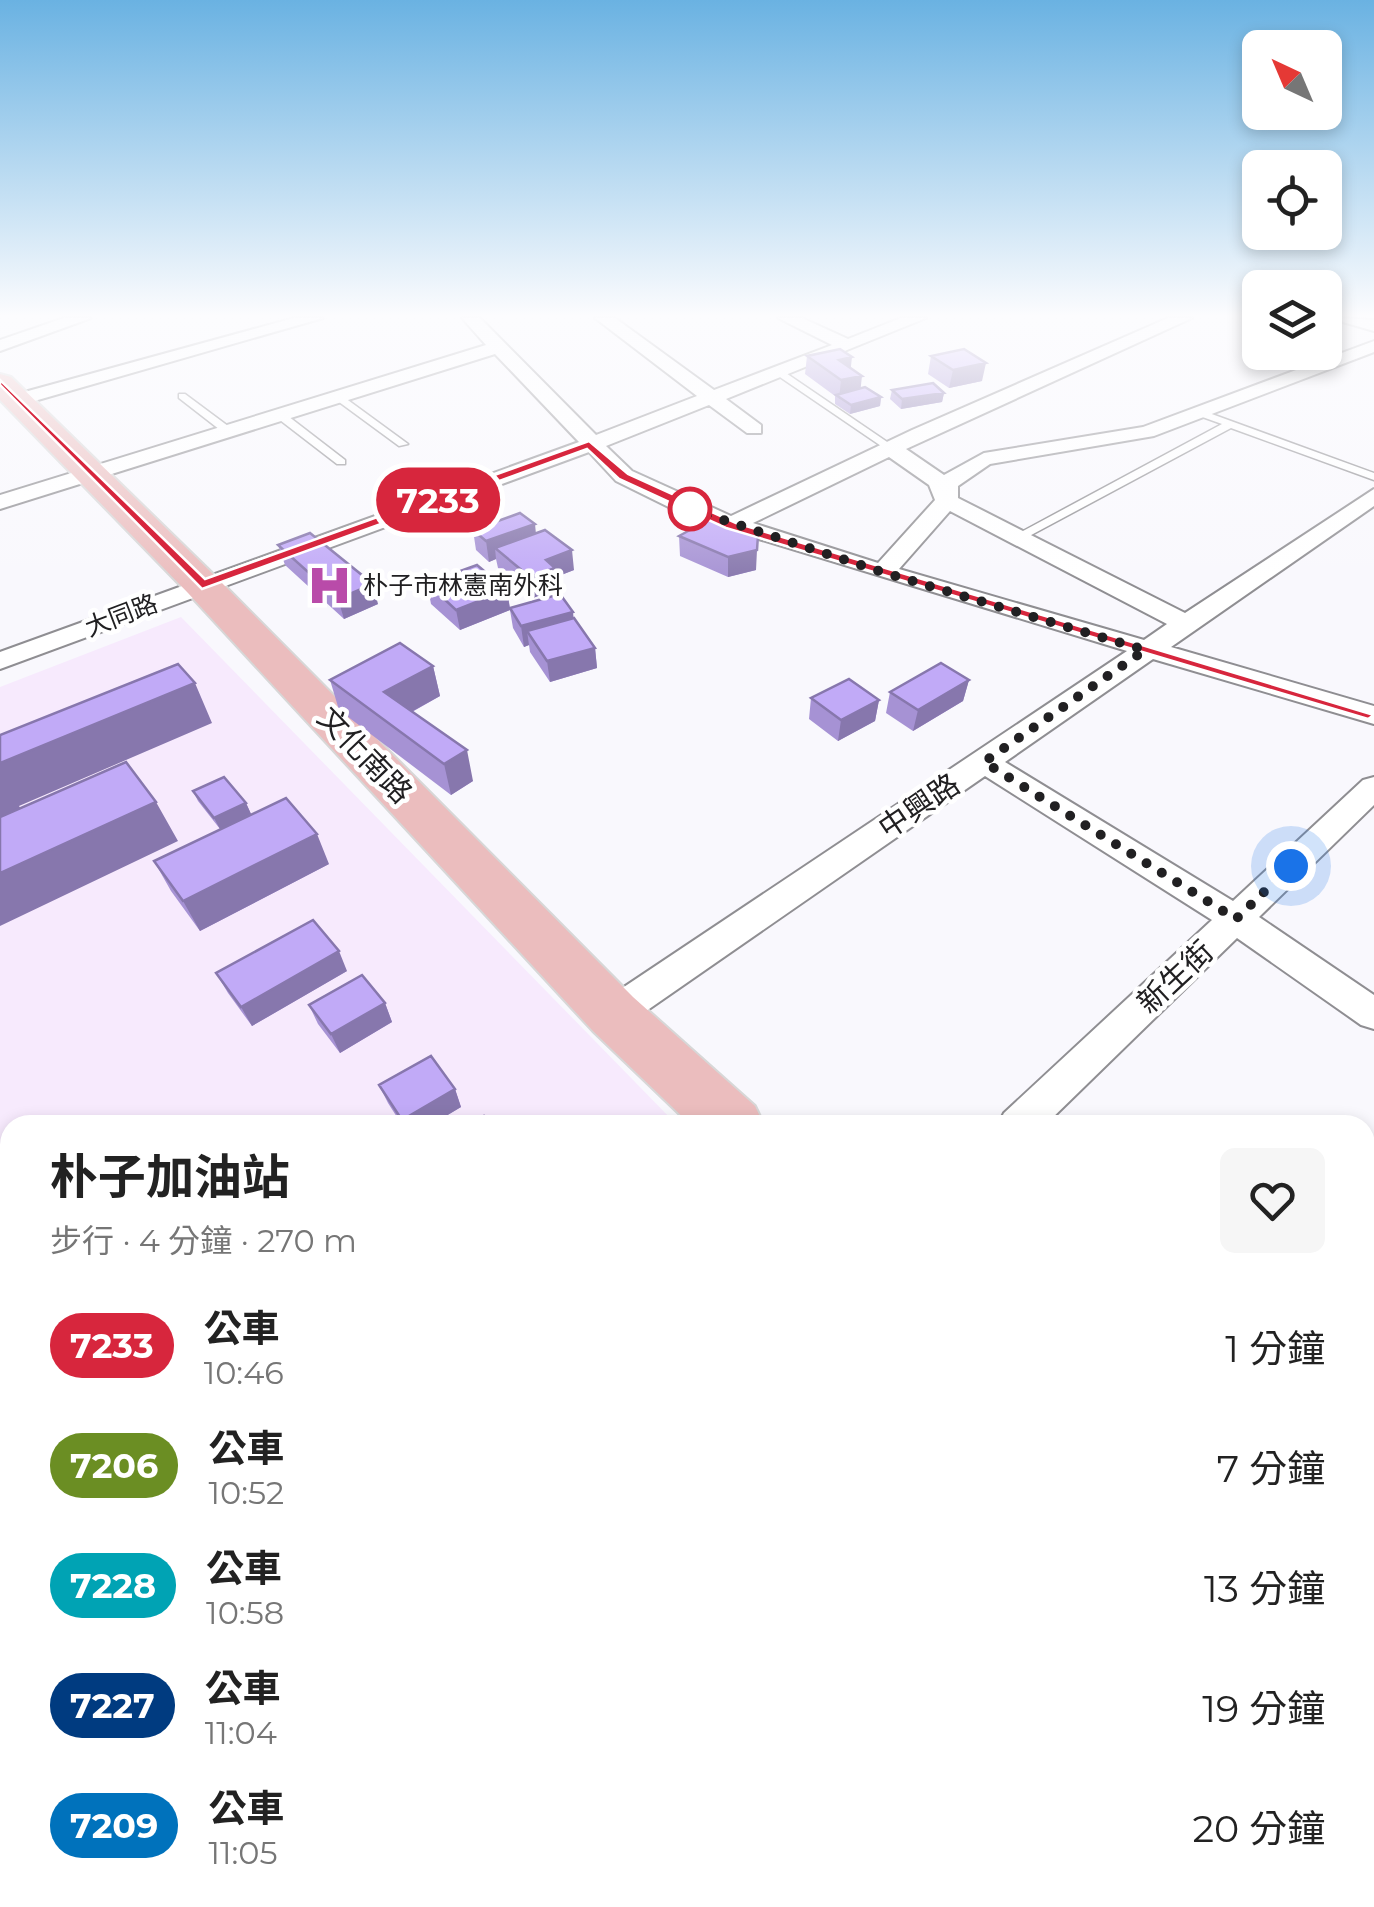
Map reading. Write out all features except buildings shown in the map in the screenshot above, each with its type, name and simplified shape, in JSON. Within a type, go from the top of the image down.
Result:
[{"type":"main road","name":"文化南路","points":[[23,407],[202,585],[613,1014],[722,1115]]},
{"type":"street","points":[[0,502],[306,407]]},
{"type":"street","points":[[554,407],[624,476],[731,525],[1374,715]]},
{"type":"street","name":"大同路","points":[[0,662],[684,407]]},
{"type":"street","points":[[725,407],[754,429]]},
{"type":"street","points":[[731,525],[984,407]]},
{"type":"street","points":[[882,572],[947,501],[948,483],[984,459],[1148,432],[1211,407]]},
{"type":"street","points":[[892,448],[939,482],[947,501],[1187,624]]},
{"type":"street","name":"中興路","points":[[613,1014],[1374,496]]},
{"type":"street","points":[[984,762],[1236,919],[1374,1014]]},
{"type":"street","name":"新生街","points":[[1029,1115],[1374,786]]},
{"type":"lane","points":[[196,407],[228,431]]},
{"type":"lane","points":[[352,407],[403,444]]},
{"type":"lane","points":[[831,407],[892,448]]},
{"type":"lane","points":[[1198,412],[1374,477]]},
{"type":"lane","points":[[280,415],[341,462]]},
{"type":"lane","points":[[1016,539],[1231,424]]},
{"type":"shaded area","points":[[181,617],[667,1115],[0,1115],[0,687]]},
{"type":"bus line","name":"7233","points":[[24,407],[202,585],[589,445],[624,476],[731,525],[1374,715]]},
{"type":"place","name":"朴子市林憲南外科","points":[[330,585]]},
{"type":"route","points":[[690,509],[882,572],[1145,650],[984,762],[1236,919],[1291,866]]}]
